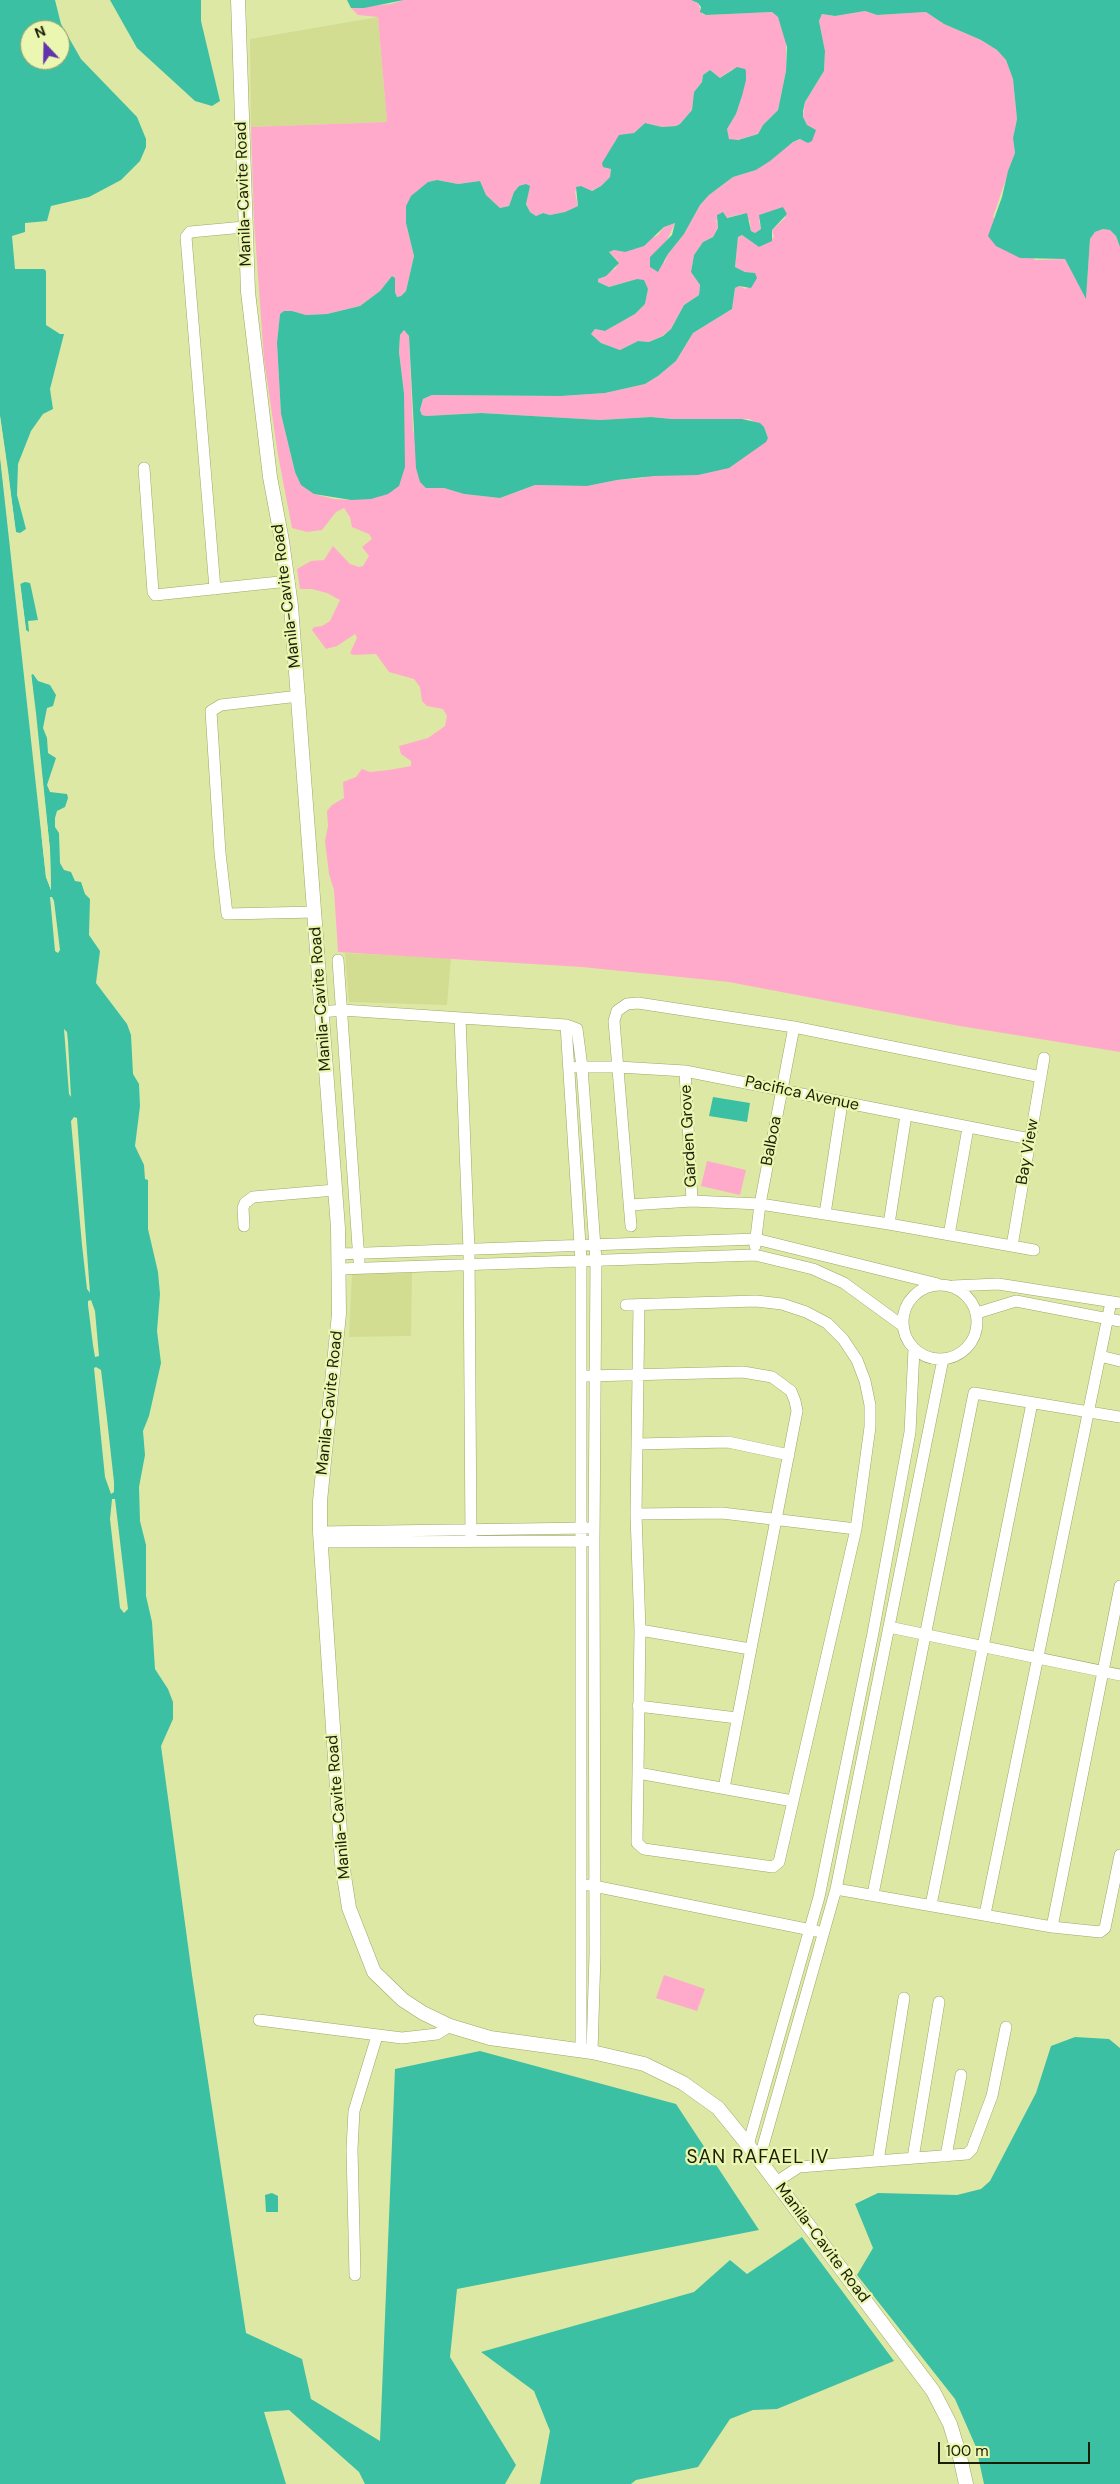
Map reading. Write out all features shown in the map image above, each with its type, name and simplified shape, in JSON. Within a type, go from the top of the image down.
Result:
[{"type":"main road","name":"Manila-Cavite Road","points":[[238,0],[244,227],[248,292],[257,385],[270,477],[288,581],[315,912],[339,1254],[339,1314],[320,1501],[320,1537],[342,1863],[349,1908],[374,1972],[403,2000],[423,2013],[450,2026],[490,2038],[587,2051],[644,2064],[683,2083],[718,2108],[748,2145],[933,2391],[950,2424],[966,2484]]},
{"type":"street","points":[[215,589],[186,236],[190,232],[244,227]]},
{"type":"street","points":[[144,468],[154,594],[157,596],[288,581]]},
{"type":"street","points":[[298,696],[221,705],[211,711],[218,833],[227,914],[315,912]]},
{"type":"street","points":[[338,960],[359,1268]]},
{"type":"street","points":[[631,1226],[614,1021],[616,1010],[626,1004],[638,1003],[794,1027],[1041,1077]]},
{"type":"street","points":[[322,1012],[342,1010],[566,1025],[576,1067],[596,1261],[594,1528],[595,1886],[587,2051]]},
{"type":"street","points":[[460,1018],[469,1250],[471,1534]]},
{"type":"street","name":"Balboa","points":[[755,1256],[760,1204],[794,1027]]},
{"type":"street","name":"Bay View","points":[[1012,1246],[1044,1058]]},
{"type":"street","points":[[576,1067],[581,1261],[582,1884],[587,2051]]},
{"type":"street","name":"Pacifica Avenue","points":[[576,1067],[619,1067],[685,1071],[1030,1139]]},
{"type":"street","name":"Garden Grove","points":[[685,1071],[692,1201]]},
{"type":"street","points":[[825,1214],[842,1103]]},
{"type":"street","points":[[888,1224],[906,1115]]},
{"type":"street","points":[[949,1235],[968,1128]]},
{"type":"street","points":[[244,1226],[243,1208],[245,1203],[253,1197],[335,1190]]},
{"type":"street","points":[[630,1205],[692,1201],[760,1204],[1034,1250]]},
{"type":"street","points":[[339,1254],[756,1239],[938,1284],[951,1286],[998,1284],[1116,1302],[1114,1319],[1100,1356],[1040,1658],[985,1914]]},
{"type":"street","points":[[339,1269],[755,1256],[813,1269],[844,1283],[903,1326]]},
{"type":"street","points":[[938,1284],[926,1287],[912,1298],[904,1314],[903,1326],[914,1349],[922,1355],[942,1359],[953,1357],[971,1344],[977,1329],[977,1313],[972,1301],[963,1292],[951,1286]]},
{"type":"street","points":[[626,1305],[756,1301],[782,1304],[806,1312],[827,1323],[843,1339],[857,1360],[870,1405],[870,1426],[856,1529],[779,1862],[773,1867],[644,1849],[639,1846],[636,1839],[640,1630],[636,1514],[639,1305]]},
{"type":"street","points":[[977,1313],[1016,1301],[1114,1319]]},
{"type":"street","points":[[748,2145],[818,1897],[892,1535],[910,1432],[914,1349]]},
{"type":"street","points":[[1100,1356],[1120,1360]]},
{"type":"street","points":[[759,2160],[836,1889],[942,1359]]},
{"type":"street","points":[[581,1376],[743,1372],[772,1377],[791,1391],[797,1411],[724,1788]]},
{"type":"street","points":[[874,1894],[974,1393],[1120,1417]]},
{"type":"street","points":[[931,1905],[1032,1403]]},
{"type":"street","points":[[637,1444],[728,1442],[788,1455]]},
{"type":"street","points":[[636,1514],[722,1513],[856,1529]]},
{"type":"street","points":[[320,1537],[471,1534],[594,1528]]},
{"type":"street","points":[[471,1534],[594,1541]]},
{"type":"street","points":[[892,1535],[905,1538]]},
{"type":"street","points":[[1052,1927],[1120,1586]]},
{"type":"street","points":[[889,1627],[1120,1675]]},
{"type":"street","points":[[640,1630],[750,1649]]},
{"type":"street","points":[[638,1706],[737,1718]]},
{"type":"street","points":[[638,1773],[793,1801]]},
{"type":"street","points":[[836,1889],[874,1894],[1052,1927],[1097,1932],[1105,1928],[1120,1855]]},
{"type":"street","points":[[582,1884],[809,1928],[824,1933]]},
{"type":"street","points":[[878,2161],[904,1998]]},
{"type":"street","points":[[913,2158],[939,2002]]},
{"type":"street","points":[[259,2020],[402,2038],[437,2034],[450,2026]]},
{"type":"street","points":[[776,2182],[799,2167],[946,2156],[964,2154],[972,2149],[992,2096],[1006,2027]]},
{"type":"street","points":[[355,2275],[352,2149],[354,2112],[376,2036]]},
{"type":"street","points":[[946,2156],[961,2075]]},
{"type":"shaded area","points":[[404,0],[691,0],[698,3],[702,14],[706,15],[772,12],[778,17],[786,39],[786,71],[778,110],[763,125],[758,134],[733,141],[727,137],[727,129],[736,114],[742,96],[733,69],[720,78],[710,70],[703,75],[702,82],[694,92],[692,110],[680,124],[662,127],[645,123],[634,133],[615,141],[610,153],[602,163],[611,169],[610,177],[601,186],[591,191],[581,186],[577,187],[575,192],[578,206],[565,212],[550,215],[543,213],[536,216],[530,212],[519,186],[514,192],[509,206],[500,208],[486,195],[480,181],[458,184],[437,180],[429,182],[415,193],[406,223],[414,256],[406,291],[401,296],[397,297],[395,278],[392,276],[380,291],[360,306],[327,314],[306,315],[292,311],[280,314],[277,344],[281,414],[295,472],[314,494],[334,499],[351,500],[404,437],[404,393],[399,352],[400,335],[404,330],[409,336],[413,430],[429,488],[444,488],[464,494],[500,498],[535,485],[587,486],[617,480],[642,478],[768,438],[764,427],[749,419],[672,419],[651,417],[600,420],[481,413],[426,416],[422,415],[420,410],[423,399],[432,395],[561,396],[605,393],[645,384],[676,361],[693,333],[732,309],[735,288],[739,286],[746,289],[755,273],[745,272],[735,267],[738,237],[742,235],[759,247],[774,237],[772,230],[785,218],[783,207],[759,220],[761,229],[755,233],[751,231],[750,221],[742,214],[716,220],[718,227],[713,237],[703,242],[694,255],[691,272],[700,285],[699,295],[684,305],[671,329],[662,336],[649,342],[638,341],[620,350],[601,343],[591,334],[595,329],[605,331],[635,314],[645,304],[648,289],[637,279],[609,287],[598,282],[597,280],[616,268],[618,261],[609,252],[614,250],[625,252],[658,235],[664,227],[675,223],[667,240],[664,264],[668,254],[684,234],[700,205],[709,195],[733,177],[756,170],[793,142],[802,139],[807,125],[803,117],[805,102],[824,71],[825,51],[819,21],[822,14],[835,16],[865,11],[877,15],[926,12],[944,24],[981,40],[997,50],[1006,60],[1013,79],[1017,119],[1013,138],[1015,153],[993,217],[1035,260],[1065,259],[1086,298],[1090,239],[1095,232],[1103,229],[1110,230],[1116,236],[1120,247],[1120,1052],[960,1026],[729,982],[582,967],[338,952],[334,890],[329,874],[325,841],[328,826],[327,811],[332,805],[344,798],[343,782],[356,777],[362,769],[370,772],[411,766],[411,761],[401,754],[399,746],[428,738],[445,726],[447,716],[443,709],[427,706],[422,701],[420,687],[414,679],[389,672],[376,654],[353,655],[350,653],[357,638],[355,634],[337,646],[326,649],[312,630],[314,627],[322,626],[330,621],[340,600],[327,593],[312,589],[300,589],[297,569],[311,561],[324,560],[333,546],[350,564],[359,567],[363,566],[369,556],[362,547],[372,539],[369,534],[352,527],[350,517],[344,508],[336,512],[322,530],[307,532],[292,528],[278,455],[264,359],[254,221],[251,127],[387,122],[378,17],[358,15],[351,8],[391,4]]},
{"type":"shaded area","points":[[378,17],[387,122],[251,127],[250,39]]},
{"type":"shaded area","points":[[345,953],[451,958],[447,1005],[349,1002]]},
{"type":"shaded area","points":[[707,1161],[746,1170],[740,1195],[701,1186]]},
{"type":"shaded area","points":[[352,1272],[412,1273],[411,1336],[349,1337]]},
{"type":"shaded area","points":[[664,1975],[705,1989],[697,2011],[656,1998]]},
{"type":"water","points":[[0,0],[55,0],[60,20],[20,20],[20,70],[70,70],[70,40],[81,59],[137,117],[146,139],[146,147],[140,161],[121,180],[89,197],[51,206],[47,221],[25,223],[25,232],[12,236],[15,269],[44,269],[46,271],[46,325],[60,334],[64,334],[50,389],[53,409],[43,414],[31,431],[18,464],[17,495],[26,529],[20,533],[16,532],[0,416]]},
{"type":"water","points":[[110,0],[201,0],[201,21],[220,101],[212,106],[195,101],[137,48]]},
{"type":"water","points":[[347,0],[404,0],[364,8],[351,8]]},
{"type":"water","points":[[691,0],[1120,0],[1120,247],[1116,236],[1110,230],[1103,229],[1095,232],[1090,239],[1086,299],[1065,259],[1020,258],[996,246],[988,236],[1015,153],[1013,138],[1017,119],[1013,79],[1006,60],[997,50],[981,40],[944,24],[926,12],[877,15],[865,11],[835,16],[822,14],[819,21],[825,51],[824,71],[805,102],[803,111],[803,117],[807,125],[816,130],[812,141],[808,143],[800,139],[793,142],[756,170],[733,177],[709,195],[700,205],[684,234],[668,254],[658,272],[650,267],[650,257],[672,235],[675,223],[664,227],[644,246],[625,252],[614,250],[609,252],[619,263],[606,276],[598,279],[598,282],[609,287],[637,279],[644,280],[648,289],[645,304],[635,314],[605,331],[595,329],[591,334],[601,343],[620,350],[638,341],[649,342],[663,336],[671,329],[684,305],[699,295],[700,285],[691,272],[694,255],[703,242],[713,237],[718,228],[717,215],[723,212],[727,218],[747,213],[751,231],[755,233],[761,229],[759,215],[783,207],[787,214],[772,230],[772,241],[759,247],[742,235],[738,237],[735,267],[745,272],[755,273],[757,278],[751,288],[739,286],[735,288],[732,309],[693,333],[676,361],[645,384],[605,393],[561,396],[432,395],[423,399],[420,410],[422,415],[426,416],[481,413],[600,420],[651,417],[672,419],[742,419],[760,423],[764,427],[768,438],[766,442],[729,468],[698,475],[654,476],[617,480],[587,486],[535,485],[500,498],[464,494],[444,488],[426,488],[420,482],[416,468],[409,336],[404,330],[400,335],[399,352],[404,393],[405,467],[399,486],[388,494],[371,499],[351,500],[314,494],[301,485],[295,472],[281,414],[277,343],[280,314],[284,311],[292,311],[306,315],[327,314],[360,306],[380,291],[392,276],[395,278],[397,297],[401,296],[406,291],[414,256],[406,223],[406,206],[411,196],[428,182],[437,180],[458,184],[480,181],[486,195],[500,208],[509,206],[514,192],[519,186],[526,184],[530,186],[526,204],[530,212],[536,216],[543,213],[550,215],[565,212],[578,206],[576,187],[581,186],[592,191],[601,186],[610,177],[611,169],[603,167],[602,163],[619,135],[634,133],[645,123],[662,127],[680,124],[692,110],[694,92],[702,82],[703,75],[710,70],[720,78],[737,67],[746,71],[742,96],[736,114],[727,129],[729,139],[738,140],[758,134],[763,125],[778,110],[786,71],[787,47],[778,17],[772,12],[706,15],[700,12],[701,7],[698,3]]},
{"type":"water","points":[[0,457],[46,877],[51,890],[50,850],[31,675],[33,674],[38,681],[50,685],[56,695],[53,706],[47,708],[43,728],[47,738],[48,753],[56,758],[47,785],[50,792],[67,794],[68,798],[65,807],[57,811],[55,818],[55,827],[59,833],[60,863],[64,870],[71,872],[75,881],[81,882],[85,894],[90,899],[89,935],[100,951],[96,983],[127,1024],[131,1035],[133,1074],[139,1084],[140,1106],[135,1146],[144,1165],[145,1179],[148,1180],[148,1229],[158,1272],[160,1294],[157,1331],[161,1363],[149,1416],[143,1431],[145,1455],[139,1487],[140,1521],[146,1545],[146,1596],[152,1622],[155,1669],[168,1689],[173,1702],[173,1719],[161,1746],[192,1975],[246,2333],[302,2359],[311,2399],[380,2441],[395,2069],[480,2051],[676,2104],[759,2230],[457,2289],[450,2357],[516,2465],[505,2484],[365,2484],[359,2472],[289,2410],[264,2412],[286,2484],[0,2484]]},
{"type":"water","points":[[30,583],[38,620],[28,621],[29,632],[26,630],[20,584]]},
{"type":"water","points":[[713,1097],[750,1103],[747,1122],[709,1116]]},
{"type":"water","points":[[1075,2037],[1109,2039],[1120,2048],[1120,2484],[984,2484],[976,2447],[955,2399],[857,2275],[873,2248],[855,2204],[878,2193],[957,2195],[981,2189],[990,2181],[1036,2093],[1051,2046]]},
{"type":"water","points":[[272,2193],[278,2196],[278,2212],[266,2212],[265,2195]]},
{"type":"water","points":[[802,2237],[894,2361],[777,2409],[753,2410],[730,2419],[698,2467],[636,2480],[631,2484],[540,2484],[550,2431],[534,2391],[481,2352],[694,2292],[730,2260],[747,2274]]},
{"type":"pier","points":[[0,416],[16,535],[13,533],[10,512],[0,434]]},
{"type":"pier","points":[[0,454],[2,456],[10,510],[49,877],[39,758],[28,675],[31,672],[36,713],[50,850],[51,890],[46,877],[38,786]]},
{"type":"pier","points":[[20,581],[26,633],[23,631],[18,584]]},
{"type":"pier","points":[[50,897],[54,901],[60,950],[58,953],[55,951]]},
{"type":"pier","points":[[64,1029],[67,1032],[71,1097],[69,1094]]},
{"type":"pier","points":[[74,1117],[77,1118],[90,1293],[87,1289],[82,1245],[71,1121]]},
{"type":"pier","points":[[91,1300],[95,1311],[99,1356],[95,1357],[88,1305],[88,1301]]},
{"type":"pier","points":[[96,1367],[101,1370],[107,1419],[114,1482],[114,1492],[111,1494],[105,1477],[94,1368]]},
{"type":"pier","points":[[112,1499],[115,1499],[128,1609],[124,1613],[120,1608],[110,1519]]},
{"type":"district","name":"SAN RAFAEL IV","points":[[758,2158]]}]
